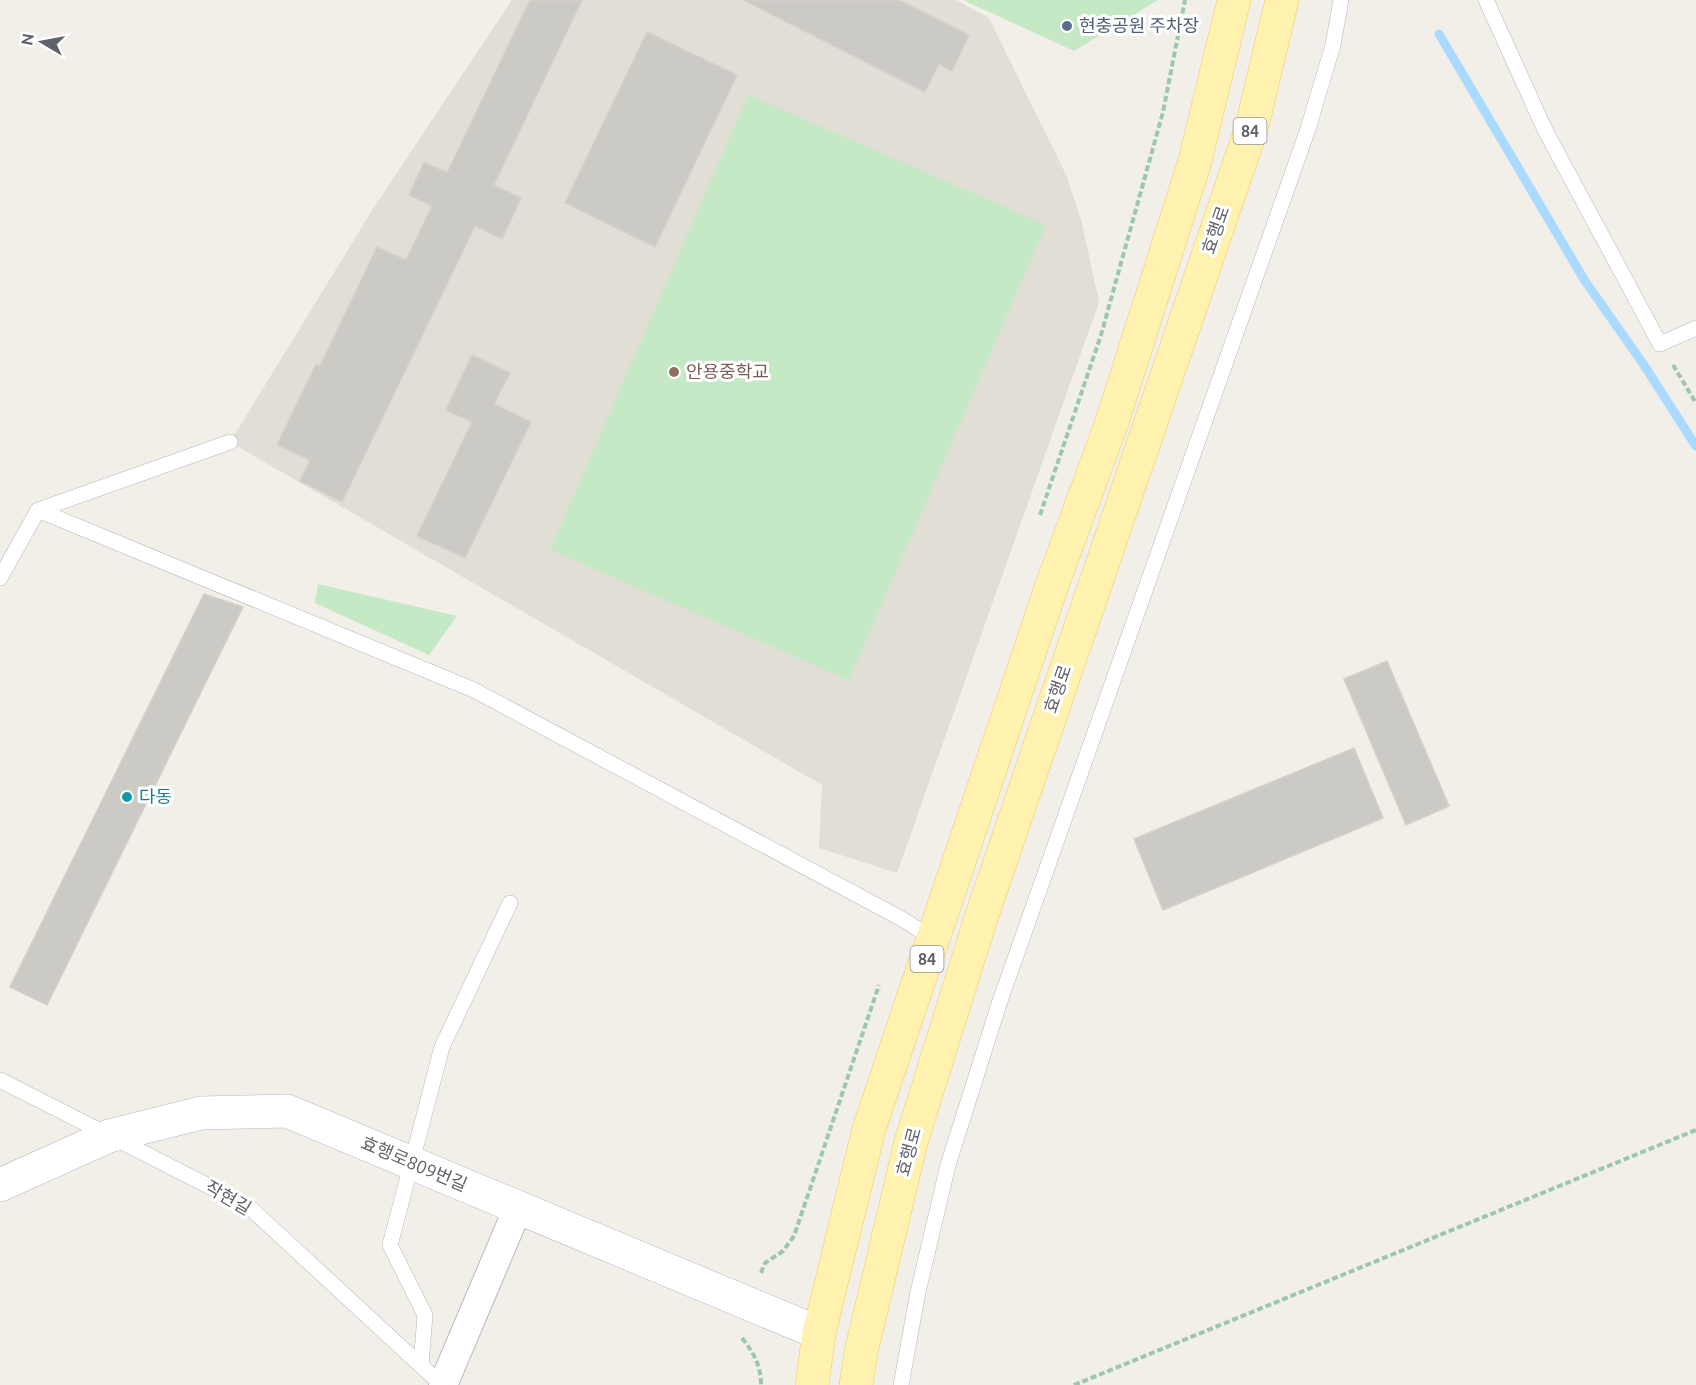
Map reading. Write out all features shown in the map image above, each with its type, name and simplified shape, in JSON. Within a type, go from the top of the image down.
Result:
[{"type":"main road","name":"84","points":[[812,1385],[819,1333],[869,1129],[1052,588],[1112,422],[1195,160],[1234,0]]},
{"type":"main road","name":"효행로","points":[[856,1385],[861,1352],[911,1142],[982,915],[1251,130],[1282,0]]},
{"type":"main road","points":[[1166,248],[1206,259]]},
{"type":"main road","points":[[1052,588],[1088,603]]},
{"type":"main road","points":[[869,1129],[911,1142]]},
{"type":"street","name":"효행로809번길","points":[[0,1185],[109,1136],[201,1113],[287,1111],[819,1333]]},
{"type":"street","points":[[442,1385],[518,1208]]},
{"type":"lane","points":[[901,1385],[918,1292],[951,1154],[1004,990],[1308,129],[1333,45],[1341,0]]},
{"type":"lane","points":[[1486,0],[1545,130],[1660,344],[1696,328]]},
{"type":"lane","points":[[0,578],[38,510],[230,441]]},
{"type":"lane","points":[[38,510],[474,690],[902,919],[934,939]]},
{"type":"lane","points":[[421,1365],[425,1315],[390,1245],[442,1047],[510,903]]},
{"type":"lane","name":"작현길","points":[[0,1080],[248,1206],[442,1385]]},
{"type":"path","points":[[1036,526],[1101,335],[1163,112],[1185,0]]},
{"type":"path","points":[[1660,344],[1696,402]]},
{"type":"path","points":[[761,1385],[761,1371],[754,1353],[742,1337],[765,1263],[783,1251],[795,1236],[883,975]]},
{"type":"path","points":[[1074,1385],[1696,1130]]},
{"type":"shaded area","name":"안용중학교","points":[[512,0],[956,0],[989,18],[1067,177],[1082,223],[1099,302],[897,873],[819,848],[822,785],[230,442],[373,209]]},
{"type":"green space","name":"현충공원 주차장","points":[[963,0],[1158,0],[1074,51]]},
{"type":"green space","points":[[748,95],[1046,225],[849,680],[550,550]]},
{"type":"green space","points":[[318,584],[457,616],[429,655],[315,603]]},
{"type":"building","points":[[530,0],[582,0],[494,185],[521,198],[502,239],[475,226],[342,502],[300,481],[310,460],[277,445],[316,364],[320,366],[377,247],[406,260],[432,206],[409,195],[424,162],[447,173]]},
{"type":"building","points":[[743,0],[899,0],[969,35],[952,71],[939,64],[925,92]]},
{"type":"building","points":[[647,32],[737,75],[655,247],[565,203]]},
{"type":"building","points":[[472,355],[510,373],[494,404],[531,422],[465,558],[417,536],[472,422],[446,410]]},
{"type":"building","name":"다동","points":[[204,594],[243,607],[47,1005],[10,987]]},
{"type":"building","points":[[1387,661],[1449,806],[1406,825],[1344,679]]},
{"type":"building","points":[[1354,748],[1383,818],[1163,910],[1134,839]]},
{"type":"waterway","points":[[1439,34],[1585,281],[1644,365],[1696,446]]},
{"type":"place","name":"현충공원 주차장","points":[[1067,26]]},
{"type":"place","name":"안용중학교","points":[[674,372]]},
{"type":"place","name":"다동","points":[[127,797]]}]
